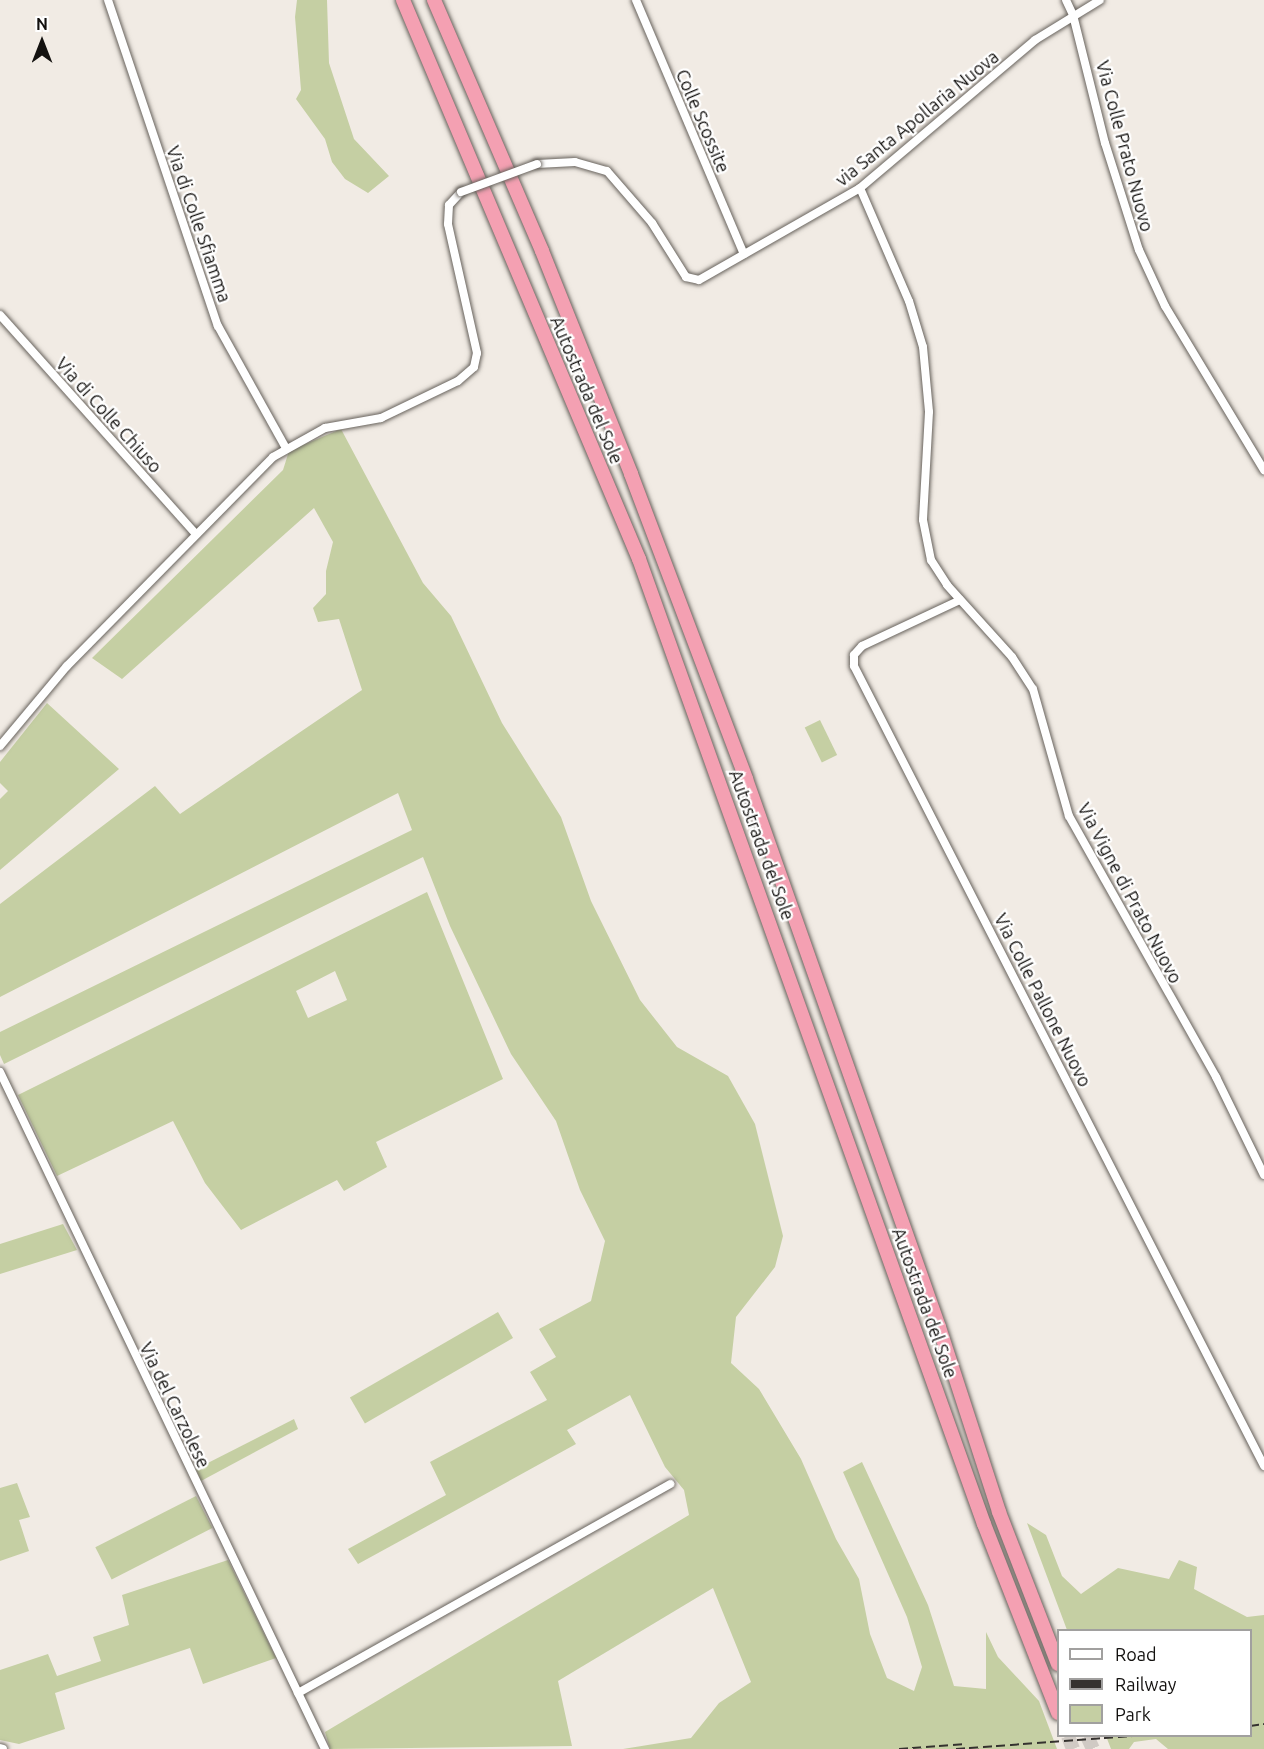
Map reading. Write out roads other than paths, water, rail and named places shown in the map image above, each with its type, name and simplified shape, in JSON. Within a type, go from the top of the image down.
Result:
[{"type":"highway","name":"Autostrada del Sole","points":[[403,0],[639,559],[984,1524],[1057,1708]]},
{"type":"highway","name":"Autostrada del Sole","points":[[434,0],[546,262],[730,736],[939,1327],[999,1512],[1057,1659]]},
{"type":"street","name":"Via di Colle Sfiamma","points":[[108,0],[218,326],[286,448]]},
{"type":"street","name":"Colle Scossite","points":[[636,0],[744,254]]},
{"type":"street","name":"Via Colle Prato Nuovo","points":[[1066,0],[1073,15],[1105,143],[1139,250],[1165,306],[1264,470]]},
{"type":"street","name":"via Santa Apollaria Nuova","points":[[286,448],[325,428],[381,418],[458,381],[474,367],[477,353],[448,224],[449,205],[461,192],[537,164],[575,162],[607,171],[652,223],[691,280],[701,279],[860,188],[1035,40],[1100,0]]},
{"type":"street","name":"Via Vigne di Prato Nuovo","points":[[860,188],[909,302],[923,347],[929,412],[923,520],[931,560],[960,600],[996,637],[1033,689],[1069,816],[1216,1077],[1264,1175]]},
{"type":"street","name":"Via di Colle Chiuso","points":[[0,315],[196,534]]},
{"type":"street","points":[[0,746],[67,666],[196,534],[286,448]]},
{"type":"street","name":"Via Colle Pallone Nuovo","points":[[960,600],[862,646],[854,655],[854,666],[1264,1466]]},
{"type":"street","name":"Via del Carzolese","points":[[0,1072],[325,1749]]},
{"type":"street","points":[[298,1693],[670,1484]]},
{"type":"tunnel","points":[[1068,1737],[1073,1749]]},
{"type":"tunnel","points":[[1087,1737],[1093,1749]]},
{"type":"railway","points":[[1252,1726],[1264,1724]]},
{"type":"railway","points":[[956,1749],[1119,1737]]},
{"type":"railway","points":[[899,1749],[966,1744]]}]
